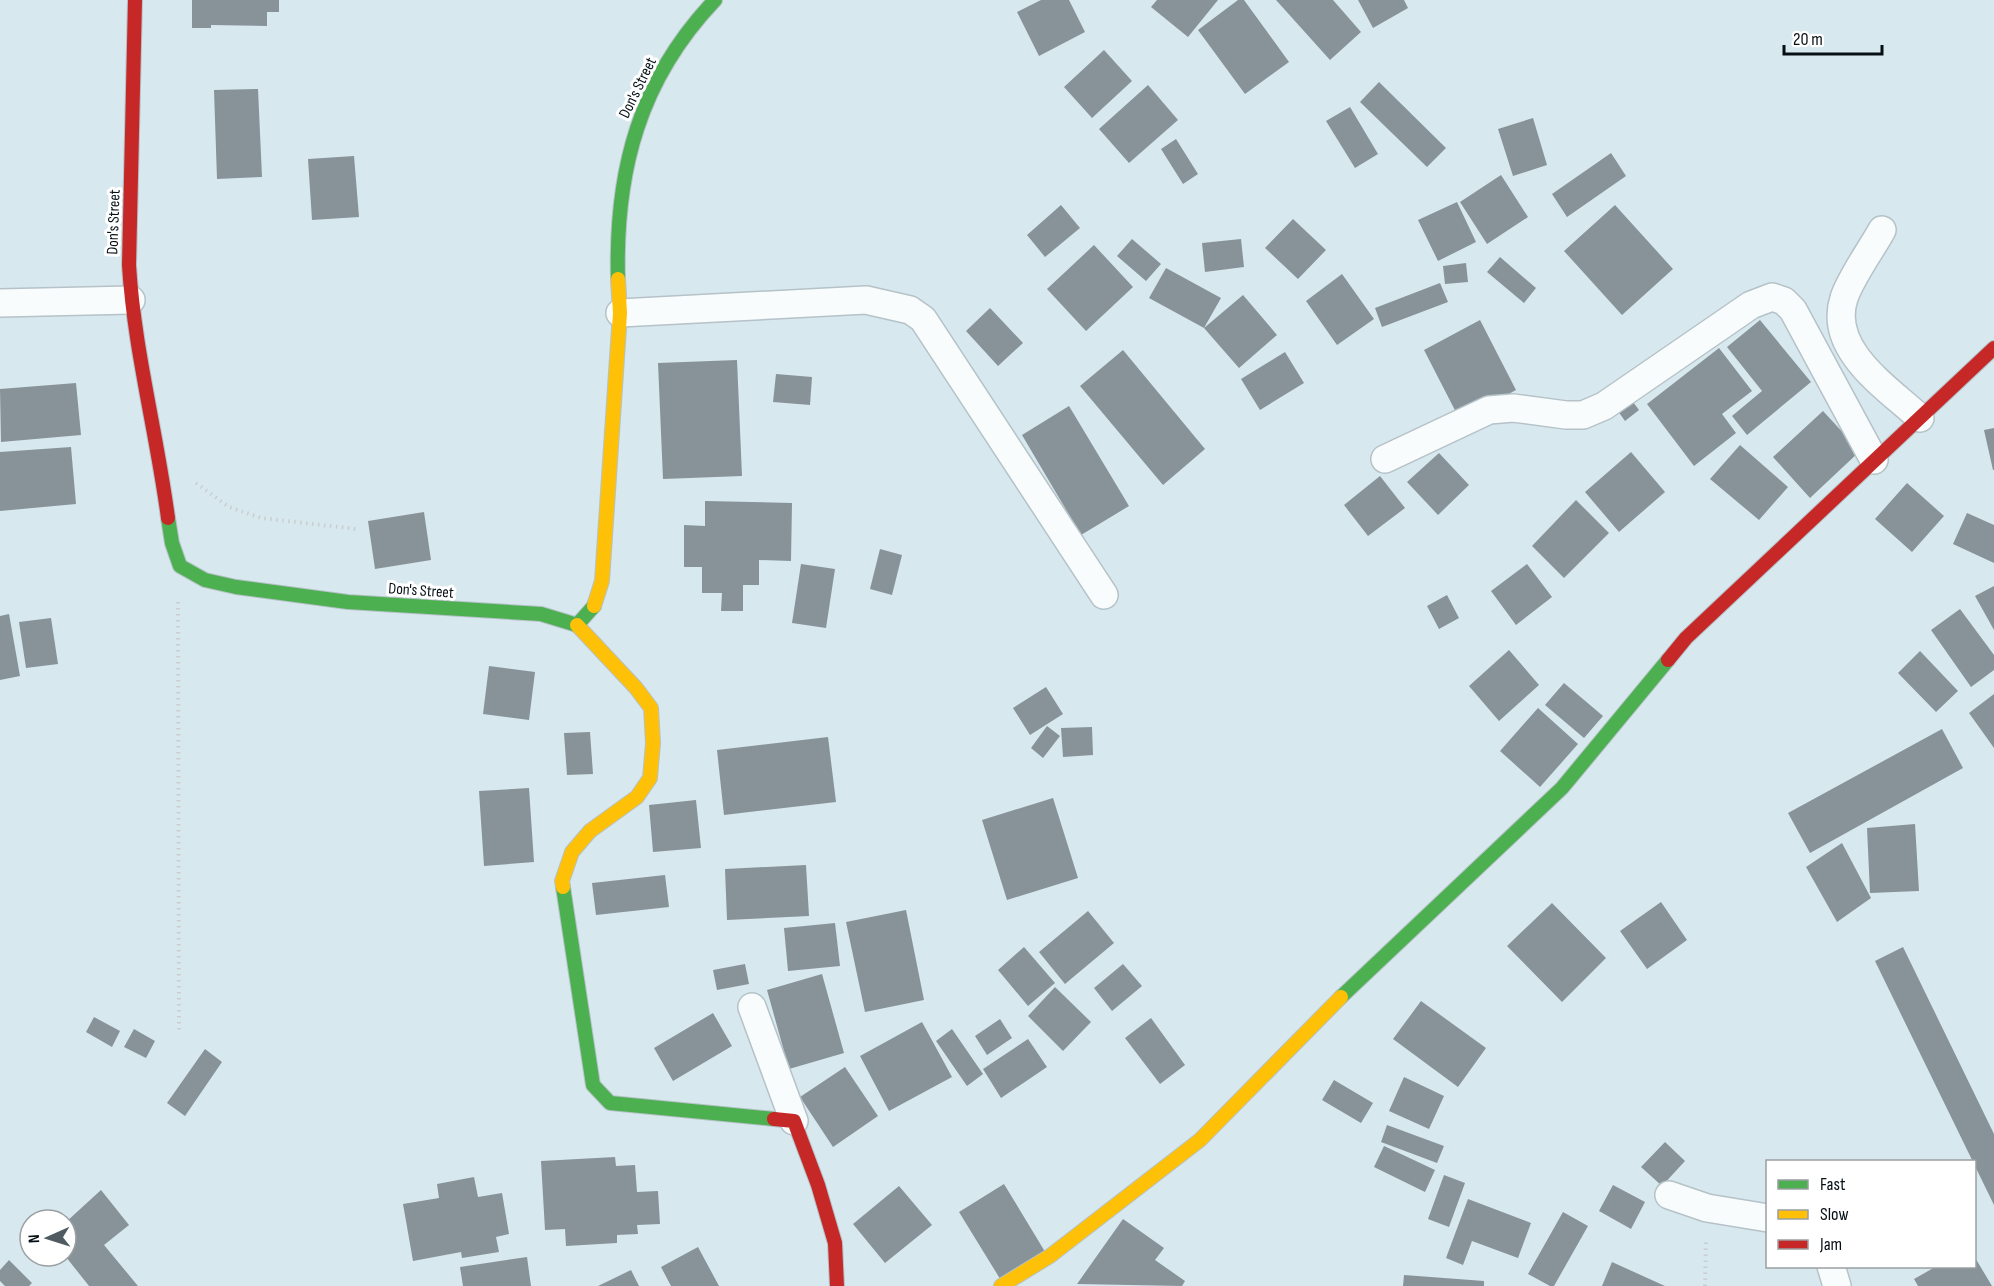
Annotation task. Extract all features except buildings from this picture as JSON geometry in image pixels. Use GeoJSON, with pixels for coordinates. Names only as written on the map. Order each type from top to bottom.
{"type":"FeatureCollection","features":[{"type":"Feature","properties":{"kind":"street","name":"Don's Street"},"geometry":{"type":"LineString","coordinates":[[135,0],[129,265],[131,300],[158,444],[172,543],[180,566],[205,580],[236,587],[348,602],[541,614],[577,625],[594,606],[602,581],[620,313],[618,280],[627,158],[641,112],[662,74],[685,35],[715,0]]}},
{"type":"Feature","properties":{"kind":"street"},"geometry":{"type":"LineString","coordinates":[[1882,230],[1844,298],[1843,332],[1856,359],[1920,418]]}},
{"type":"Feature","properties":{"kind":"street"},"geometry":{"type":"LineString","coordinates":[[1385,459],[1489,410],[1514,408],[1566,416],[1583,415],[1604,406],[1751,305],[1772,297],[1784,301],[1793,310],[1874,460]]}},
{"type":"Feature","properties":{"kind":"street"},"geometry":{"type":"LineString","coordinates":[[0,303],[131,300]]}},
{"type":"Feature","properties":{"kind":"street"},"geometry":{"type":"LineString","coordinates":[[620,313],[866,300],[910,310],[923,319],[1104,595]]}},
{"type":"Feature","properties":{"kind":"street"},"geometry":{"type":"LineString","coordinates":[[1001,1286],[1050,1256],[1200,1140],[1358,979],[1562,788],[1686,638],[1994,348]]}},
{"type":"Feature","properties":{"kind":"street"},"geometry":{"type":"LineString","coordinates":[[577,625],[636,688],[651,708],[653,743],[650,778],[637,797],[590,831],[572,852],[562,881],[593,1086],[610,1102],[642,1108],[794,1120]]}},
{"type":"Feature","properties":{"kind":"street"},"geometry":{"type":"LineString","coordinates":[[752,1007],[818,1185],[835,1243],[837,1286]]}},
{"type":"Feature","properties":{"kind":"street"},"geometry":{"type":"LineString","coordinates":[[1669,1195],[1707,1208],[1766,1218]]}},
{"type":"Feature","properties":{"kind":"street"},"geometry":{"type":"LineString","coordinates":[[1832,1268],[1837,1286]]}},
{"type":"Feature","properties":{"kind":"path"},"geometry":{"type":"LineString","coordinates":[[192,480],[229,507],[261,518],[356,529]]}},
{"type":"Feature","properties":{"kind":"path"},"geometry":{"type":"LineString","coordinates":[[178,1032],[176,639],[180,566]]}},
{"type":"Feature","properties":{"kind":"path"},"geometry":{"type":"LineString","coordinates":[[1706,1286],[1707,1208]]}},
{"type":"Feature","properties":{"kind":"traffic: fast"},"geometry":{"type":"LineString","coordinates":[[618,279],[621,201],[627,164],[637,129],[650,95],[667,62],[715,0]]}},
{"type":"Feature","properties":{"kind":"traffic: fast"},"geometry":{"type":"LineString","coordinates":[[168,518],[172,543],[180,566],[205,580],[236,587],[348,602],[541,614],[577,625],[594,606]]}},
{"type":"Feature","properties":{"kind":"traffic: fast"},"geometry":{"type":"LineString","coordinates":[[1341,997],[1562,788],[1668,660]]}},
{"type":"Feature","properties":{"kind":"traffic: fast"},"geometry":{"type":"LineString","coordinates":[[563,887],[593,1085],[610,1103],[774,1119]]}},
{"type":"Feature","properties":{"kind":"traffic: slow"},"geometry":{"type":"LineString","coordinates":[[594,606],[602,581],[620,313],[618,279]]}},
{"type":"Feature","properties":{"kind":"traffic: slow"},"geometry":{"type":"LineString","coordinates":[[563,887],[562,881],[572,852],[590,831],[637,797],[650,778],[653,743],[651,708],[636,688],[577,625]]}},
{"type":"Feature","properties":{"kind":"traffic: slow"},"geometry":{"type":"LineString","coordinates":[[1001,1286],[1050,1256],[1200,1140],[1341,997]]}},
{"type":"Feature","properties":{"kind":"traffic: jam"},"geometry":{"type":"LineString","coordinates":[[135,0],[129,265],[136,328],[168,518]]}},
{"type":"Feature","properties":{"kind":"traffic: jam"},"geometry":{"type":"LineString","coordinates":[[1668,660],[1686,638],[1994,348]]}},
{"type":"Feature","properties":{"kind":"traffic: jam"},"geometry":{"type":"LineString","coordinates":[[774,1119],[794,1121],[818,1185],[835,1243],[837,1286]]}}]}
